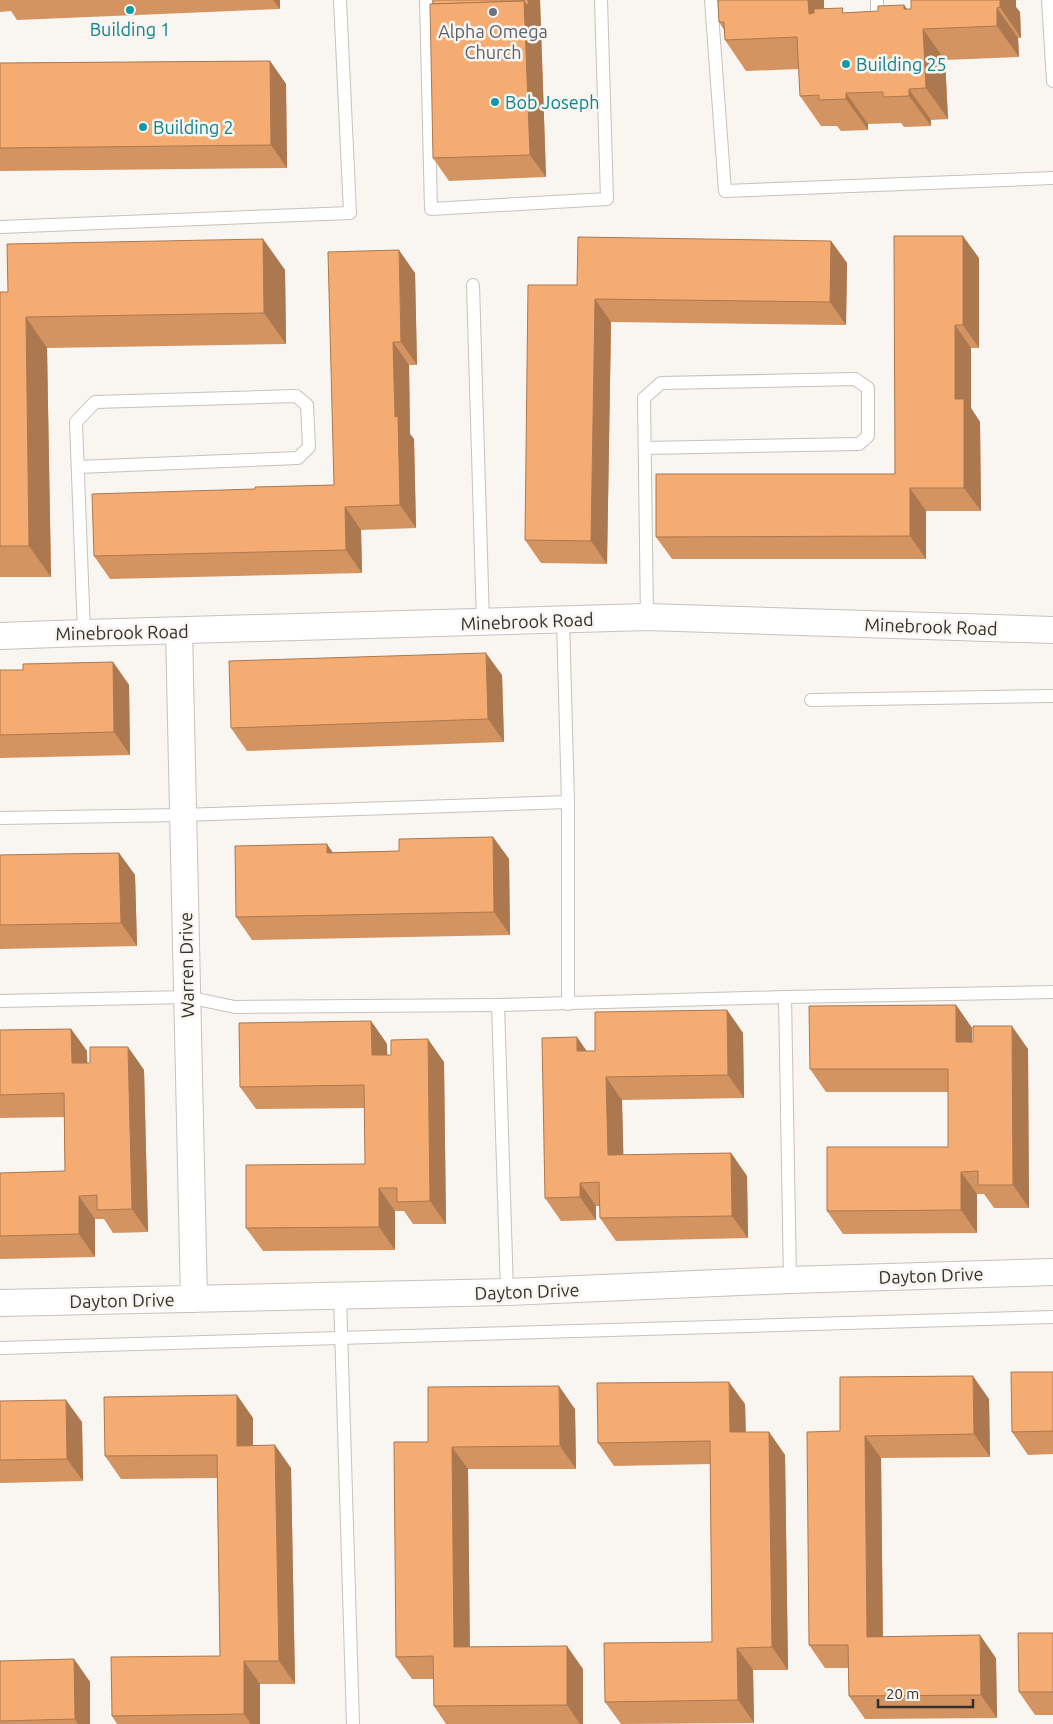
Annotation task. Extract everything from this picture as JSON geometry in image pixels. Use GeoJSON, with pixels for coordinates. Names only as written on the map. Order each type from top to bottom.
{"type":"FeatureCollection","features":[{"type":"Feature","properties":{"kind":"street","name":"Minebrook Road"},"geometry":{"type":"LineString","coordinates":[[0,636],[647,617],[1053,630]]}},
{"type":"Feature","properties":{"kind":"street","name":"Warren Drive"},"geometry":{"type":"LineString","coordinates":[[179,631],[194,1299]]}},
{"type":"Feature","properties":{"kind":"street","name":"Dayton Drive"},"geometry":{"type":"LineString","coordinates":[[0,1303],[507,1292],[790,1280],[1053,1272]]}},
{"type":"Feature","properties":{"kind":"lane"},"geometry":{"type":"LineString","coordinates":[[0,227],[350,213],[340,0]]}},
{"type":"Feature","properties":{"kind":"lane"},"geometry":{"type":"LineString","coordinates":[[426,0],[431,208],[608,198],[601,0]]}},
{"type":"Feature","properties":{"kind":"lane"},"geometry":{"type":"LineString","coordinates":[[710,0],[725,191],[1053,178]]}},
{"type":"Feature","properties":{"kind":"lane"},"geometry":{"type":"LineString","coordinates":[[877,0],[877,14]]}},
{"type":"Feature","properties":{"kind":"lane"},"geometry":{"type":"LineString","coordinates":[[1048,0],[1053,81]]}},
{"type":"Feature","properties":{"kind":"lane"},"geometry":{"type":"LineString","coordinates":[[473,285],[482,622]]}},
{"type":"Feature","properties":{"kind":"lane"},"geometry":{"type":"LineString","coordinates":[[645,448],[859,444],[868,436],[868,388],[855,379],[661,383],[644,398],[647,617]]}},
{"type":"Feature","properties":{"kind":"lane"},"geometry":{"type":"LineString","coordinates":[[78,467],[298,458],[309,447],[307,405],[296,396],[95,402],[76,422],[84,633]]}},
{"type":"Feature","properties":{"kind":"lane"},"geometry":{"type":"LineString","coordinates":[[563,620],[568,802],[568,1004]]}},
{"type":"Feature","properties":{"kind":"lane"},"geometry":{"type":"LineString","coordinates":[[811,700],[1053,696]]}},
{"type":"Feature","properties":{"kind":"lane"},"geometry":{"type":"LineString","coordinates":[[0,818],[182,815],[568,802]]}},
{"type":"Feature","properties":{"kind":"lane"},"geometry":{"type":"LineString","coordinates":[[0,1001],[187,997],[234,1007],[498,1005],[1053,992]]}},
{"type":"Feature","properties":{"kind":"lane"},"geometry":{"type":"LineString","coordinates":[[785,997],[790,1280]]}},
{"type":"Feature","properties":{"kind":"lane"},"geometry":{"type":"LineString","coordinates":[[498,1005],[507,1292]]}},
{"type":"Feature","properties":{"kind":"lane"},"geometry":{"type":"LineString","coordinates":[[340,1296],[353,1724]]}},
{"type":"Feature","properties":{"kind":"lane"},"geometry":{"type":"LineString","coordinates":[[0,1348],[1053,1317]]}},
{"type":"Feature","properties":{"kind":"building"},"geometry":{"type":"Polygon","coordinates":[[[433,0],[528,0],[528,6],[524,1],[433,4],[433,0]]]}},
{"type":"Feature","properties":{"kind":"building"},"geometry":{"type":"Polygon","coordinates":[[[718,0],[808,0],[809,14],[814,13],[814,9],[843,8],[842,13],[878,11],[878,6],[904,5],[904,9],[911,9],[911,0],[1000,0],[1000,7],[997,8],[997,26],[923,29],[926,88],[909,89],[909,96],[883,97],[883,92],[846,93],[846,99],[819,100],[819,95],[800,96],[797,37],[725,40],[724,22],[719,22],[718,0]]]}},
{"type":"Feature","properties":{"kind":"building","name":"Bob Joseph"},"geometry":{"type":"Polygon","coordinates":[[[524,1],[530,155],[433,158],[430,4],[524,1]]]}},
{"type":"Feature","properties":{"kind":"building","name":"Building 2"},"geometry":{"type":"Polygon","coordinates":[[[270,61],[271,145],[0,148],[0,63],[270,61]]]}},
{"type":"Feature","properties":{"kind":"building"},"geometry":{"type":"Polygon","coordinates":[[[894,236],[963,236],[963,325],[955,325],[955,399],[964,399],[964,488],[910,488],[910,536],[656,537],[656,474],[895,474],[894,236]]]}},
{"type":"Feature","properties":{"kind":"building"},"geometry":{"type":"Polygon","coordinates":[[[578,237],[831,241],[830,302],[595,299],[591,541],[525,540],[528,285],[577,285],[578,237]]]}},
{"type":"Feature","properties":{"kind":"building"},"geometry":{"type":"Polygon","coordinates":[[[263,239],[264,313],[26,317],[29,546],[0,546],[0,292],[8,292],[7,244],[263,239]]]}},
{"type":"Feature","properties":{"kind":"building"},"geometry":{"type":"Polygon","coordinates":[[[399,250],[401,342],[393,342],[395,417],[398,416],[400,505],[345,507],[346,550],[94,556],[92,494],[334,485],[328,252],[399,250]]]}},
{"type":"Feature","properties":{"kind":"building"},"geometry":{"type":"Polygon","coordinates":[[[486,653],[488,719],[231,728],[229,661],[486,653]]]}},
{"type":"Feature","properties":{"kind":"building"},"geometry":{"type":"Polygon","coordinates":[[[113,662],[114,732],[0,735],[0,670],[23,670],[23,664],[113,662]]]}},
{"type":"Feature","properties":{"kind":"building"},"geometry":{"type":"Polygon","coordinates":[[[493,837],[494,912],[236,917],[235,846],[327,844],[327,853],[399,851],[399,839],[493,837]]]}},
{"type":"Feature","properties":{"kind":"building"},"geometry":{"type":"Polygon","coordinates":[[[119,853],[121,923],[0,925],[0,855],[119,853]]]}},
{"type":"Feature","properties":{"kind":"building"},"geometry":{"type":"Polygon","coordinates":[[[956,1005],[956,1042],[973,1042],[973,1026],[1012,1026],[1013,1185],[978,1185],[978,1171],[961,1172],[961,1210],[827,1211],[827,1147],[948,1147],[948,1069],[810,1069],[809,1006],[956,1005]]]}},
{"type":"Feature","properties":{"kind":"building"},"geometry":{"type":"Polygon","coordinates":[[[727,1010],[728,1075],[606,1077],[608,1155],[731,1153],[732,1216],[600,1218],[599,1182],[580,1183],[580,1197],[545,1198],[542,1038],[577,1037],[577,1051],[595,1051],[595,1012],[727,1010]]]}},
{"type":"Feature","properties":{"kind":"building"},"geometry":{"type":"Polygon","coordinates":[[[371,1021],[372,1055],[391,1055],[391,1040],[428,1039],[430,1201],[397,1202],[397,1188],[379,1188],[379,1227],[246,1228],[246,1165],[365,1164],[364,1085],[240,1087],[239,1023],[371,1021]]]}},
{"type":"Feature","properties":{"kind":"building"},"geometry":{"type":"Polygon","coordinates":[[[71,1029],[72,1063],[90,1063],[90,1047],[128,1047],[132,1209],[97,1210],[97,1195],[79,1196],[79,1234],[0,1236],[0,1173],[65,1171],[64,1093],[0,1095],[0,1030],[71,1029]]]}},
{"type":"Feature","properties":{"kind":"building"},"geometry":{"type":"Polygon","coordinates":[[[1011,1372],[1053,1372],[1053,1431],[1012,1432],[1011,1372]]]}},
{"type":"Feature","properties":{"kind":"building"},"geometry":{"type":"Polygon","coordinates":[[[973,1376],[974,1434],[865,1436],[867,1637],[980,1635],[981,1695],[849,1696],[848,1645],[809,1645],[807,1432],[840,1431],[840,1377],[973,1376]]]}},
{"type":"Feature","properties":{"kind":"building"},"geometry":{"type":"Polygon","coordinates":[[[729,1382],[730,1432],[769,1432],[772,1647],[737,1648],[738,1700],[605,1702],[604,1643],[712,1642],[710,1441],[598,1443],[597,1383],[729,1382]]]}},
{"type":"Feature","properties":{"kind":"building"},"geometry":{"type":"Polygon","coordinates":[[[559,1386],[560,1446],[452,1447],[454,1647],[567,1646],[567,1705],[434,1706],[433,1656],[396,1657],[394,1442],[428,1442],[428,1387],[559,1386]]]}},
{"type":"Feature","properties":{"kind":"building"},"geometry":{"type":"Polygon","coordinates":[[[237,1395],[237,1446],[275,1445],[279,1661],[244,1661],[244,1714],[112,1716],[111,1657],[220,1656],[217,1455],[105,1456],[104,1397],[237,1395]]]}},
{"type":"Feature","properties":{"kind":"building"},"geometry":{"type":"Polygon","coordinates":[[[66,1400],[67,1459],[0,1460],[0,1401],[66,1400]]]}},
{"type":"Feature","properties":{"kind":"building"},"geometry":{"type":"Polygon","coordinates":[[[1018,1633],[1053,1633],[1053,1692],[1019,1692],[1018,1633]]]}},
{"type":"Feature","properties":{"kind":"building"},"geometry":{"type":"Polygon","coordinates":[[[74,1659],[75,1719],[0,1721],[0,1661],[74,1659]]]}},
{"type":"Feature","properties":{"kind":"place","name":"Building 1"},"geometry":{"type":"Point","coordinates":[130,10]}},
{"type":"Feature","properties":{"kind":"place","name":"Alpha Omega Church"},"geometry":{"type":"Point","coordinates":[493,12]}},
{"type":"Feature","properties":{"kind":"place","name":"Building 25"},"geometry":{"type":"Point","coordinates":[846,64]}},
{"type":"Feature","properties":{"kind":"place","name":"Bob Joseph"},"geometry":{"type":"Point","coordinates":[495,102]}},
{"type":"Feature","properties":{"kind":"place","name":"Building 2"},"geometry":{"type":"Point","coordinates":[143,127]}}]}
